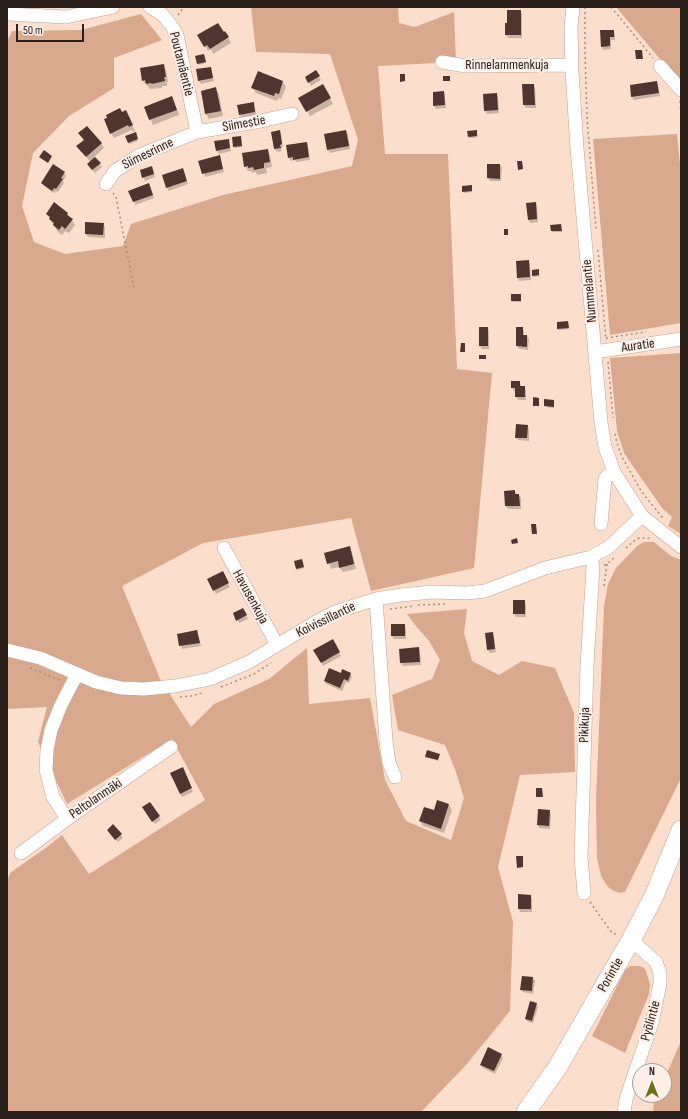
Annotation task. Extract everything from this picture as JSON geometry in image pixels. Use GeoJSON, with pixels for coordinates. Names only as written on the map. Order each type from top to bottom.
{"type":"FeatureCollection","features":[{"type":"Feature","properties":{"kind":"highway","name":"Porintie"},"geometry":{"type":"LineString","coordinates":[[526,1112],[558,1068],[631,940],[654,896],[681,830]]}},
{"type":"Feature","properties":{"kind":"street"},"geometry":{"type":"LineString","coordinates":[[7,14],[66,17],[113,7]]}},
{"type":"Feature","properties":{"kind":"street","name":"Poutamäentie"},"geometry":{"type":"LineString","coordinates":[[150,7],[163,15],[177,35],[197,132]]}},
{"type":"Feature","properties":{"kind":"street","name":"Nummelantie"},"geometry":{"type":"LineString","coordinates":[[573,7],[572,65],[577,148],[603,347],[601,422],[605,447],[614,472],[642,516],[681,547]]}},
{"type":"Feature","properties":{"kind":"street","name":"Rinnelammenkuja"},"geometry":{"type":"LineString","coordinates":[[442,62],[466,66],[572,65]]}},
{"type":"Feature","properties":{"kind":"street"},"geometry":{"type":"LineString","coordinates":[[660,66],[681,90]]}},
{"type":"Feature","properties":{"kind":"street","name":"Siimestie"},"geometry":{"type":"LineString","coordinates":[[197,132],[261,122],[292,114]]}},
{"type":"Feature","properties":{"kind":"street","name":"Siimesrinne"},"geometry":{"type":"LineString","coordinates":[[106,184],[115,171],[140,155],[197,132]]}},
{"type":"Feature","properties":{"kind":"street","name":"Auratie"},"geometry":{"type":"LineString","coordinates":[[603,347],[681,339]]}},
{"type":"Feature","properties":{"kind":"street"},"geometry":{"type":"LineString","coordinates":[[601,524],[605,479],[608,475],[614,472]]}},
{"type":"Feature","properties":{"kind":"street","name":"Koivissillantie"},"geometry":{"type":"LineString","coordinates":[[7,650],[40,658],[96,682],[121,688],[144,689],[175,686],[210,679],[249,662],[334,613],[376,599],[401,594],[432,592],[467,593],[485,591],[545,568],[591,557],[609,546],[642,516]]}},
{"type":"Feature","properties":{"kind":"street","name":"Havusenkuja"},"geometry":{"type":"LineString","coordinates":[[224,548],[277,645]]}},
{"type":"Feature","properties":{"kind":"street","name":"Pikikuja"},"geometry":{"type":"LineString","coordinates":[[584,893],[581,857],[587,666],[594,567],[591,557]]}},
{"type":"Feature","properties":{"kind":"street"},"geometry":{"type":"LineString","coordinates":[[376,599],[386,741],[389,762],[395,776]]}},
{"type":"Feature","properties":{"kind":"street"},"geometry":{"type":"LineString","coordinates":[[67,819],[53,797],[46,770],[47,750],[50,730],[77,674]]}},
{"type":"Feature","properties":{"kind":"street","name":"Peltolanmäki"},"geometry":{"type":"LineString","coordinates":[[21,853],[67,819],[172,747]]}},
{"type":"Feature","properties":{"kind":"street","name":"Pyölintie"},"geometry":{"type":"LineString","coordinates":[[624,1112],[626,1098],[652,1023],[660,983],[660,973],[656,962],[631,940]]}},
{"type":"Feature","properties":{"kind":"path"},"geometry":{"type":"LineString","coordinates":[[175,18],[184,7]]}},
{"type":"Feature","properties":{"kind":"path"},"geometry":{"type":"LineString","coordinates":[[585,7],[587,117],[596,229]]}},
{"type":"Feature","properties":{"kind":"path"},"geometry":{"type":"LineString","coordinates":[[611,7],[660,66]]}},
{"type":"Feature","properties":{"kind":"path"},"geometry":{"type":"LineString","coordinates":[[106,184],[116,197],[134,288]]}},
{"type":"Feature","properties":{"kind":"path"},"geometry":{"type":"LineString","coordinates":[[597,244],[603,347],[613,425]]}},
{"type":"Feature","properties":{"kind":"path"},"geometry":{"type":"LineString","coordinates":[[603,347],[650,332]]}},
{"type":"Feature","properties":{"kind":"path"},"geometry":{"type":"LineString","coordinates":[[614,431],[622,457],[637,484],[648,500],[666,521],[654,537],[639,538],[623,550]]}},
{"type":"Feature","properties":{"kind":"path"},"geometry":{"type":"LineString","coordinates":[[607,564],[618,555]]}},
{"type":"Feature","properties":{"kind":"path"},"geometry":{"type":"LineString","coordinates":[[584,893],[612,933],[631,940]]}},
{"type":"Feature","properties":{"kind":"shaded area"},"geometry":{"type":"Polygon","coordinates":[[[251,7],[398,7],[399,23],[415,27],[454,12],[456,62],[378,66],[385,154],[448,154],[457,369],[492,373],[474,568],[371,591],[351,518],[203,543],[122,586],[160,679],[191,727],[214,704],[269,679],[307,648],[309,704],[370,698],[385,780],[406,821],[451,840],[464,798],[456,772],[445,745],[398,730],[392,695],[432,679],[440,660],[429,641],[407,614],[467,609],[464,633],[472,661],[499,675],[522,661],[555,668],[574,713],[575,772],[520,775],[498,867],[513,922],[510,1011],[466,1065],[421,1112],[7,1112],[7,882],[10,873],[62,835],[89,874],[205,800],[172,739],[67,804],[38,742],[47,707],[7,709],[7,42],[12,31],[81,30],[141,14],[162,40],[114,58],[114,88],[69,116],[33,153],[22,206],[34,242],[65,254],[123,246],[131,224],[223,195],[352,166],[358,140],[330,54],[256,52],[251,7]]]}},
{"type":"Feature","properties":{"kind":"shaded area"},"geometry":{"type":"Polygon","coordinates":[[[616,7],[681,7],[681,84],[616,7]]]}},
{"type":"Feature","properties":{"kind":"shaded area"},"geometry":{"type":"Polygon","coordinates":[[[677,134],[681,174],[681,323],[610,335],[593,139],[677,134]]]}},
{"type":"Feature","properties":{"kind":"shaded area"},"geometry":{"type":"Polygon","coordinates":[[[681,353],[681,534],[668,526],[672,517],[662,508],[624,453],[617,431],[610,358],[681,353]]]}},
{"type":"Feature","properties":{"kind":"shaded area"},"geometry":{"type":"Polygon","coordinates":[[[644,542],[654,542],[671,556],[681,560],[681,778],[625,892],[620,893],[608,887],[601,876],[597,858],[596,800],[604,606],[608,584],[616,568],[637,546],[644,542]]]}},
{"type":"Feature","properties":{"kind":"shaded area"},"geometry":{"type":"Polygon","coordinates":[[[630,966],[643,967],[646,971],[650,985],[649,994],[625,1053],[592,1036],[625,970],[630,966]]]}},
{"type":"Feature","properties":{"kind":"shaded area"},"geometry":{"type":"Polygon","coordinates":[[[681,1041],[681,1112],[653,1112],[654,1103],[672,1103],[671,1063],[681,1041]]]}},
{"type":"Feature","properties":{"kind":"building"},"geometry":{"type":"Polygon","coordinates":[[[507,10],[521,10],[521,35],[505,35],[507,10]]]}},
{"type":"Feature","properties":{"kind":"building"},"geometry":{"type":"Polygon","coordinates":[[[218,23],[229,37],[210,49],[207,45],[204,47],[197,35],[218,23]]]}},
{"type":"Feature","properties":{"kind":"building"},"geometry":{"type":"Polygon","coordinates":[[[600,30],[614,30],[614,37],[610,37],[610,46],[601,47],[600,30]]]}},
{"type":"Feature","properties":{"kind":"building"},"geometry":{"type":"Polygon","coordinates":[[[635,50],[642,50],[643,59],[636,59],[635,50]]]}},
{"type":"Feature","properties":{"kind":"building"},"geometry":{"type":"Polygon","coordinates":[[[204,54],[206,62],[197,64],[195,56],[204,54]]]}},
{"type":"Feature","properties":{"kind":"building"},"geometry":{"type":"Polygon","coordinates":[[[164,64],[166,77],[164,77],[165,81],[146,84],[145,80],[142,81],[140,68],[164,64]]]}},
{"type":"Feature","properties":{"kind":"building"},"geometry":{"type":"Polygon","coordinates":[[[211,67],[213,78],[198,81],[196,69],[211,67]]]}},
{"type":"Feature","properties":{"kind":"building"},"geometry":{"type":"Polygon","coordinates":[[[316,70],[320,76],[308,83],[305,77],[316,70]]]}},
{"type":"Feature","properties":{"kind":"building"},"geometry":{"type":"Polygon","coordinates":[[[258,71],[283,81],[279,94],[275,93],[274,96],[251,88],[258,71]]]}},
{"type":"Feature","properties":{"kind":"building"},"geometry":{"type":"Polygon","coordinates":[[[400,74],[405,74],[405,81],[400,82],[400,74]]]}},
{"type":"Feature","properties":{"kind":"building"},"geometry":{"type":"Polygon","coordinates":[[[443,76],[450,76],[450,81],[443,81],[443,76]]]}},
{"type":"Feature","properties":{"kind":"building"},"geometry":{"type":"Polygon","coordinates":[[[657,81],[659,93],[631,97],[630,85],[657,81]]]}},
{"type":"Feature","properties":{"kind":"building"},"geometry":{"type":"Polygon","coordinates":[[[323,84],[331,98],[306,112],[298,98],[323,84]]]}},
{"type":"Feature","properties":{"kind":"building"},"geometry":{"type":"Polygon","coordinates":[[[522,84],[534,84],[535,105],[523,105],[522,84]]]}},
{"type":"Feature","properties":{"kind":"building"},"geometry":{"type":"Polygon","coordinates":[[[216,87],[221,111],[205,114],[201,91],[216,87]]]}},
{"type":"Feature","properties":{"kind":"building"},"geometry":{"type":"Polygon","coordinates":[[[444,91],[445,105],[433,106],[433,92],[444,91]]]}},
{"type":"Feature","properties":{"kind":"building"},"geometry":{"type":"Polygon","coordinates":[[[497,93],[498,110],[484,111],[483,94],[497,93]]]}},
{"type":"Feature","properties":{"kind":"building"},"geometry":{"type":"Polygon","coordinates":[[[172,96],[177,110],[149,120],[144,107],[172,96]]]}},
{"type":"Feature","properties":{"kind":"building"},"geometry":{"type":"Polygon","coordinates":[[[254,102],[255,112],[239,115],[237,105],[254,102]]]}},
{"type":"Feature","properties":{"kind":"building"},"geometry":{"type":"Polygon","coordinates":[[[120,108],[122,112],[126,110],[133,125],[129,127],[128,125],[110,134],[104,119],[107,118],[106,115],[120,108]]]}},
{"type":"Feature","properties":{"kind":"building"},"geometry":{"type":"Polygon","coordinates":[[[87,126],[102,143],[86,157],[76,146],[84,140],[78,133],[87,126]]]}},
{"type":"Feature","properties":{"kind":"building"},"geometry":{"type":"Polygon","coordinates":[[[280,130],[282,144],[280,145],[281,148],[274,149],[271,132],[280,130]]]}},
{"type":"Feature","properties":{"kind":"building"},"geometry":{"type":"Polygon","coordinates":[[[346,130],[349,146],[327,150],[324,134],[346,130]]]}},
{"type":"Feature","properties":{"kind":"building"},"geometry":{"type":"Polygon","coordinates":[[[477,130],[477,136],[468,137],[467,131],[477,130]]]}},
{"type":"Feature","properties":{"kind":"building"},"geometry":{"type":"Polygon","coordinates":[[[136,132],[138,139],[128,143],[125,136],[136,132]]]}},
{"type":"Feature","properties":{"kind":"building"},"geometry":{"type":"Polygon","coordinates":[[[241,136],[242,146],[233,147],[232,137],[241,136]]]}},
{"type":"Feature","properties":{"kind":"building"},"geometry":{"type":"Polygon","coordinates":[[[229,139],[230,148],[216,151],[214,141],[229,139]]]}},
{"type":"Feature","properties":{"kind":"building"},"geometry":{"type":"Polygon","coordinates":[[[307,142],[309,157],[293,160],[293,157],[288,158],[286,145],[307,142]]]}},
{"type":"Feature","properties":{"kind":"building"},"geometry":{"type":"Polygon","coordinates":[[[268,149],[270,162],[264,163],[264,168],[254,170],[253,167],[244,167],[242,153],[268,149]]]}},
{"type":"Feature","properties":{"kind":"building"},"geometry":{"type":"Polygon","coordinates":[[[44,150],[52,156],[48,163],[39,157],[44,150]]]}},
{"type":"Feature","properties":{"kind":"building"},"geometry":{"type":"Polygon","coordinates":[[[220,155],[223,169],[202,174],[198,161],[220,155]]]}},
{"type":"Feature","properties":{"kind":"building"},"geometry":{"type":"Polygon","coordinates":[[[95,157],[101,163],[92,170],[87,164],[95,157]]]}},
{"type":"Feature","properties":{"kind":"building"},"geometry":{"type":"Polygon","coordinates":[[[517,161],[522,161],[523,169],[518,170],[517,161]]]}},
{"type":"Feature","properties":{"kind":"building"},"geometry":{"type":"Polygon","coordinates":[[[53,164],[65,172],[61,178],[63,179],[56,189],[54,188],[52,191],[41,183],[53,164]]]}},
{"type":"Feature","properties":{"kind":"building"},"geometry":{"type":"Polygon","coordinates":[[[487,164],[500,164],[500,179],[487,178],[487,164]]]}},
{"type":"Feature","properties":{"kind":"building"},"geometry":{"type":"Polygon","coordinates":[[[152,166],[154,174],[142,178],[140,170],[152,166]]]}},
{"type":"Feature","properties":{"kind":"building"},"geometry":{"type":"Polygon","coordinates":[[[183,168],[187,181],[166,188],[162,175],[183,168]]]}},
{"type":"Feature","properties":{"kind":"building"},"geometry":{"type":"Polygon","coordinates":[[[149,183],[153,195],[133,202],[128,191],[149,183]]]}},
{"type":"Feature","properties":{"kind":"building"},"geometry":{"type":"Polygon","coordinates":[[[472,185],[472,191],[462,192],[462,186],[472,185]]]}},
{"type":"Feature","properties":{"kind":"building"},"geometry":{"type":"Polygon","coordinates":[[[54,202],[73,219],[65,229],[62,226],[59,230],[53,225],[54,223],[46,214],[54,202]]]}},
{"type":"Feature","properties":{"kind":"building"},"geometry":{"type":"Polygon","coordinates":[[[536,202],[537,219],[528,220],[526,203],[536,202]]]}},
{"type":"Feature","properties":{"kind":"building"},"geometry":{"type":"Polygon","coordinates":[[[85,222],[104,223],[103,235],[85,234],[85,222]]]}},
{"type":"Feature","properties":{"kind":"building"},"geometry":{"type":"Polygon","coordinates":[[[561,224],[562,231],[551,231],[550,225],[561,224]]]}},
{"type":"Feature","properties":{"kind":"building"},"geometry":{"type":"Polygon","coordinates":[[[504,229],[508,229],[508,235],[504,235],[504,229]]]}},
{"type":"Feature","properties":{"kind":"building"},"geometry":{"type":"Polygon","coordinates":[[[529,260],[530,277],[517,278],[516,261],[529,260]]]}},
{"type":"Feature","properties":{"kind":"building"},"geometry":{"type":"Polygon","coordinates":[[[539,269],[539,275],[532,276],[532,270],[539,269]]]}},
{"type":"Feature","properties":{"kind":"building"},"geometry":{"type":"Polygon","coordinates":[[[511,294],[521,294],[521,301],[511,301],[511,294]]]}},
{"type":"Feature","properties":{"kind":"building"},"geometry":{"type":"Polygon","coordinates":[[[568,321],[569,328],[557,329],[557,322],[568,321]]]}},
{"type":"Feature","properties":{"kind":"building"},"geometry":{"type":"Polygon","coordinates":[[[479,327],[488,327],[488,346],[479,346],[479,327]]]}},
{"type":"Feature","properties":{"kind":"building"},"geometry":{"type":"Polygon","coordinates":[[[516,327],[523,327],[523,335],[527,335],[527,347],[516,346],[516,327]]]}},
{"type":"Feature","properties":{"kind":"building"},"geometry":{"type":"Polygon","coordinates":[[[461,343],[465,343],[465,352],[460,352],[461,343]]]}},
{"type":"Feature","properties":{"kind":"building"},"geometry":{"type":"Polygon","coordinates":[[[479,355],[486,355],[486,359],[479,359],[479,355]]]}},
{"type":"Feature","properties":{"kind":"building"},"geometry":{"type":"Polygon","coordinates":[[[511,381],[520,381],[520,386],[525,386],[525,397],[515,397],[515,388],[511,388],[511,381]]]}},
{"type":"Feature","properties":{"kind":"building"},"geometry":{"type":"Polygon","coordinates":[[[533,397],[539,398],[539,406],[533,406],[533,397]]]}},
{"type":"Feature","properties":{"kind":"building"},"geometry":{"type":"Polygon","coordinates":[[[544,399],[554,400],[554,407],[544,406],[544,399]]]}},
{"type":"Feature","properties":{"kind":"building"},"geometry":{"type":"Polygon","coordinates":[[[516,424],[528,425],[527,438],[515,438],[516,424]]]}},
{"type":"Feature","properties":{"kind":"building"},"geometry":{"type":"Polygon","coordinates":[[[515,490],[515,494],[519,494],[520,506],[505,506],[504,491],[515,490]]]}},
{"type":"Feature","properties":{"kind":"building"},"geometry":{"type":"Polygon","coordinates":[[[531,524],[536,524],[537,534],[532,534],[531,524]]]}},
{"type":"Feature","properties":{"kind":"building"},"geometry":{"type":"Polygon","coordinates":[[[517,538],[518,543],[512,544],[511,540],[517,538]]]}},
{"type":"Feature","properties":{"kind":"building"},"geometry":{"type":"Polygon","coordinates":[[[350,546],[354,564],[339,568],[338,561],[327,564],[324,553],[350,546]]]}},
{"type":"Feature","properties":{"kind":"building"},"geometry":{"type":"Polygon","coordinates":[[[302,559],[304,567],[296,569],[294,561],[302,559]]]}},
{"type":"Feature","properties":{"kind":"building"},"geometry":{"type":"Polygon","coordinates":[[[223,571],[229,583],[213,591],[207,579],[223,571]]]}},
{"type":"Feature","properties":{"kind":"building"},"geometry":{"type":"Polygon","coordinates":[[[513,600],[525,600],[525,614],[513,614],[513,600]]]}},
{"type":"Feature","properties":{"kind":"building"},"geometry":{"type":"Polygon","coordinates":[[[243,608],[247,615],[236,621],[233,613],[243,608]]]}},
{"type":"Feature","properties":{"kind":"building"},"geometry":{"type":"Polygon","coordinates":[[[391,624],[405,624],[405,636],[391,636],[391,624]]]}},
{"type":"Feature","properties":{"kind":"building"},"geometry":{"type":"Polygon","coordinates":[[[197,630],[200,643],[179,646],[177,634],[197,630]]]}},
{"type":"Feature","properties":{"kind":"building"},"geometry":{"type":"Polygon","coordinates":[[[493,632],[495,649],[487,650],[485,633],[493,632]]]}},
{"type":"Feature","properties":{"kind":"building"},"geometry":{"type":"Polygon","coordinates":[[[333,639],[340,652],[321,663],[313,650],[333,639]]]}},
{"type":"Feature","properties":{"kind":"building"},"geometry":{"type":"Polygon","coordinates":[[[419,647],[420,662],[400,663],[399,649],[419,647]]]}},
{"type":"Feature","properties":{"kind":"building"},"geometry":{"type":"Polygon","coordinates":[[[329,668],[341,673],[342,669],[351,673],[348,681],[344,679],[340,688],[324,681],[329,668]]]}},
{"type":"Feature","properties":{"kind":"building"},"geometry":{"type":"Polygon","coordinates":[[[427,750],[440,754],[438,760],[425,757],[427,750]]]}},
{"type":"Feature","properties":{"kind":"building"},"geometry":{"type":"Polygon","coordinates":[[[183,767],[192,788],[180,794],[170,773],[183,767]]]}},
{"type":"Feature","properties":{"kind":"building"},"geometry":{"type":"Polygon","coordinates":[[[536,788],[542,788],[543,797],[536,797],[536,788]]]}},
{"type":"Feature","properties":{"kind":"building"},"geometry":{"type":"Polygon","coordinates":[[[437,800],[449,804],[441,829],[419,821],[424,807],[434,810],[437,800]]]}},
{"type":"Feature","properties":{"kind":"building"},"geometry":{"type":"Polygon","coordinates":[[[150,802],[160,816],[152,822],[142,807],[150,802]]]}},
{"type":"Feature","properties":{"kind":"building"},"geometry":{"type":"Polygon","coordinates":[[[538,809],[550,810],[549,826],[537,825],[538,809]]]}},
{"type":"Feature","properties":{"kind":"building"},"geometry":{"type":"Polygon","coordinates":[[[113,824],[122,834],[115,840],[107,830],[113,824]]]}},
{"type":"Feature","properties":{"kind":"building"},"geometry":{"type":"Polygon","coordinates":[[[516,856],[523,856],[523,867],[517,868],[516,856]]]}},
{"type":"Feature","properties":{"kind":"building"},"geometry":{"type":"Polygon","coordinates":[[[518,894],[531,895],[531,909],[518,909],[518,894]]]}},
{"type":"Feature","properties":{"kind":"building"},"geometry":{"type":"Polygon","coordinates":[[[522,976],[533,977],[532,991],[520,990],[522,976]]]}},
{"type":"Feature","properties":{"kind":"building"},"geometry":{"type":"Polygon","coordinates":[[[530,1001],[537,1003],[532,1021],[525,1019],[530,1001]]]}},
{"type":"Feature","properties":{"kind":"building"},"geometry":{"type":"Polygon","coordinates":[[[488,1047],[502,1054],[494,1071],[480,1065],[488,1047]]]}}]}
